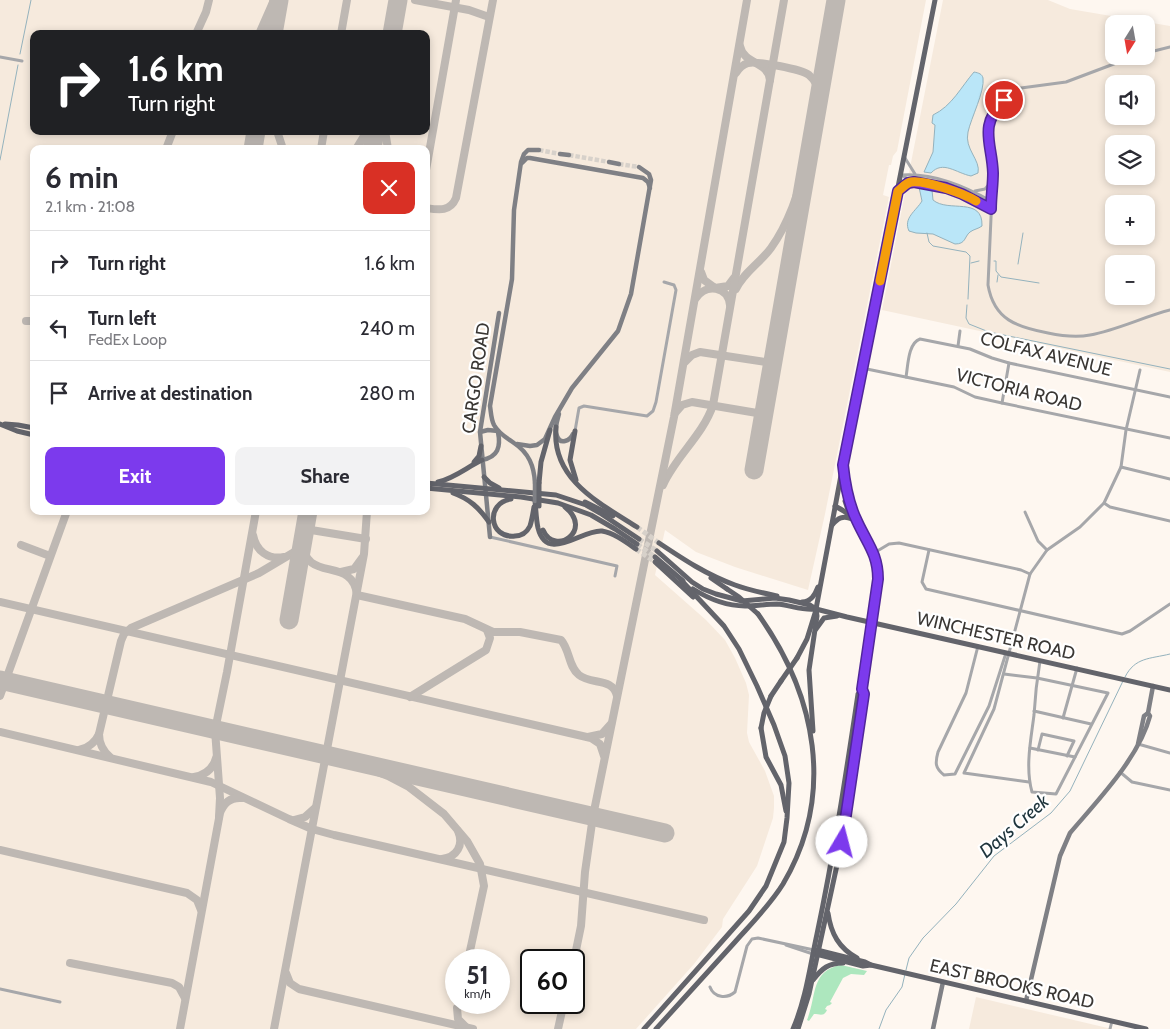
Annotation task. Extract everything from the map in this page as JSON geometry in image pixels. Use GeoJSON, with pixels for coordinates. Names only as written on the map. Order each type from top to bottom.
{"type":"FeatureCollection","features":[{"type":"Feature","properties":{"kind":"main road"},"geometry":{"type":"LineString","coordinates":[[787,818],[781,785],[766,757],[761,728],[764,713],[771,696],[807,639],[816,609],[861,368],[935,0]]}},
{"type":"Feature","properties":{"kind":"main road"},"geometry":{"type":"LineString","coordinates":[[433,483],[455,476],[472,464],[494,456],[498,451],[500,440],[493,422],[490,406],[512,279],[515,203],[525,152],[532,149],[539,150]]}},
{"type":"Feature","properties":{"kind":"main road"},"geometry":{"type":"LineString","coordinates":[[560,154],[569,155]]}},
{"type":"Feature","properties":{"kind":"main road"},"geometry":{"type":"LineString","coordinates":[[521,165],[527,158],[530,158],[644,178],[648,182],[650,189]]}},
{"type":"Feature","properties":{"kind":"main road"},"geometry":{"type":"LineString","coordinates":[[609,162],[619,164]]}},
{"type":"Feature","properties":{"kind":"main road"},"geometry":{"type":"LineString","coordinates":[[514,442],[530,446],[537,445],[545,439],[572,388],[618,330],[631,294],[650,189],[651,180],[649,174],[639,167]]}},
{"type":"Feature","properties":{"kind":"main road","name":"CARGO ROAD"},"geometry":{"type":"LineString","coordinates":[[490,537],[480,432],[499,313]]}},
{"type":"Feature","properties":{"kind":"main road"},"geometry":{"type":"LineString","coordinates":[[430,488],[504,490],[556,495],[590,504],[638,530],[580,487],[566,470],[556,448],[556,427],[561,407]]}},
{"type":"Feature","properties":{"kind":"main road"},"geometry":{"type":"LineString","coordinates":[[1,424],[30,427]]}},
{"type":"Feature","properties":{"kind":"main road"},"geometry":{"type":"LineString","coordinates":[[1,424],[30,434]]}},
{"type":"Feature","properties":{"kind":"main road"},"geometry":{"type":"LineString","coordinates":[[556,427],[557,436],[561,441],[568,441],[575,431]]}},
{"type":"Feature","properties":{"kind":"main road"},"geometry":{"type":"LineString","coordinates":[[480,432],[488,430],[498,431],[514,442],[530,460],[537,483],[542,527],[545,536],[554,541],[563,541],[572,535],[576,520],[572,514],[558,503]]}},
{"type":"Feature","properties":{"kind":"main road"},"geometry":{"type":"LineString","coordinates":[[521,497],[501,502],[494,512],[495,527],[506,536],[520,536],[526,532],[531,523],[541,462],[550,430]]}},
{"type":"Feature","properties":{"kind":"main road"},"geometry":{"type":"LineString","coordinates":[[575,431],[570,460],[574,477],[580,487]]}},
{"type":"Feature","properties":{"kind":"main road"},"geometry":{"type":"LineString","coordinates":[[472,464],[479,456],[481,446]]}},
{"type":"Feature","properties":{"kind":"main road"},"geometry":{"type":"LineString","coordinates":[[793,1029],[812,982],[816,952],[828,910],[842,842],[864,694],[862,689],[878,579],[878,568],[874,553],[857,522],[847,497],[843,465]]}},
{"type":"Feature","properties":{"kind":"main road"},"geometry":{"type":"LineString","coordinates":[[484,477],[492,484],[504,490]]}},
{"type":"Feature","properties":{"kind":"main road"},"geometry":{"type":"LineString","coordinates":[[433,483],[558,503],[591,515],[637,544]]}},
{"type":"Feature","properties":{"kind":"main road"},"geometry":{"type":"LineString","coordinates":[[441,489],[464,496],[490,522]]}},
{"type":"Feature","properties":{"kind":"main road"},"geometry":{"type":"LineString","coordinates":[[556,495],[586,505],[600,513],[637,544]]}},
{"type":"Feature","properties":{"kind":"main road"},"geometry":{"type":"LineString","coordinates":[[847,497],[845,505],[857,522]]}},
{"type":"Feature","properties":{"kind":"main road"},"geometry":{"type":"LineString","coordinates":[[535,501],[538,528],[541,535],[549,543],[560,545],[586,534],[600,531],[637,544]]}},
{"type":"Feature","properties":{"kind":"main road"},"geometry":{"type":"LineString","coordinates":[[835,506],[851,515]]}},
{"type":"Feature","properties":{"kind":"main road"},"geometry":{"type":"LineString","coordinates":[[831,527],[840,517],[849,518],[857,522]]}},
{"type":"Feature","properties":{"kind":"main road"},"geometry":{"type":"LineString","coordinates":[[659,543],[739,597],[758,614],[776,641],[788,664],[806,716],[813,744]]}},
{"type":"Feature","properties":{"kind":"main road"},"geometry":{"type":"LineString","coordinates":[[655,557],[717,617]]}},
{"type":"Feature","properties":{"kind":"main road","name":"WINCHESTER ROAD"},"geometry":{"type":"LineString","coordinates":[[655,557],[681,580],[702,594],[729,604],[746,606],[775,604],[810,610],[816,609]]}},
{"type":"Feature","properties":{"kind":"main road","name":"WINCHESTER ROAD"},"geometry":{"type":"LineString","coordinates":[[655,557],[703,589],[742,601],[763,599],[801,602],[816,609],[841,615],[1170,690]]}},
{"type":"Feature","properties":{"kind":"main road"},"geometry":{"type":"LineString","coordinates":[[690,564],[736,586],[790,600]]}},
{"type":"Feature","properties":{"kind":"main road"},"geometry":{"type":"LineString","coordinates":[[644,1029],[749,911],[766,886],[784,842],[787,818],[789,783],[785,756],[780,741],[739,649],[717,617],[681,580]]}},
{"type":"Feature","properties":{"kind":"main road"},"geometry":{"type":"LineString","coordinates":[[801,602],[811,599],[821,580]]}},
{"type":"Feature","properties":{"kind":"main road"},"geometry":{"type":"LineString","coordinates":[[656,1029],[766,907],[783,884],[799,852],[807,828],[813,798],[813,744],[808,670],[817,616],[816,609]]}},
{"type":"Feature","properties":{"kind":"main road"},"geometry":{"type":"LineString","coordinates":[[811,646],[820,621],[824,618],[841,615]]}},
{"type":"Feature","properties":{"kind":"main road"},"geometry":{"type":"LineString","coordinates":[[1026,1001],[1064,843],[1070,832],[1120,772],[1143,736],[1150,716],[1148,713],[1153,686]]}},
{"type":"Feature","properties":{"kind":"main road"},"geometry":{"type":"LineString","coordinates":[[798,1029],[816,952],[836,841],[858,694],[862,689]]}},
{"type":"Feature","properties":{"kind":"main road"},"geometry":{"type":"LineString","coordinates":[[828,910],[831,928],[838,943],[850,954],[865,962]]}},
{"type":"Feature","properties":{"kind":"main road","name":"EAST BROOKS ROAD"},"geometry":{"type":"LineString","coordinates":[[816,952],[1146,1029]]}},
{"type":"Feature","properties":{"kind":"main road","name":"EAST BROOKS ROAD"},"geometry":{"type":"LineString","coordinates":[[816,952],[863,966],[871,965]]}},
{"type":"Feature","properties":{"kind":"main road"},"geometry":{"type":"LineString","coordinates":[[812,982],[826,966],[847,962]]}},
{"type":"Feature","properties":{"kind":"main road"},"geometry":{"type":"LineString","coordinates":[[933,1029],[943,982]]}},
{"type":"Feature","properties":{"kind":"street"},"geometry":{"type":"LineString","coordinates":[[1155,51],[1170,47]]}},
{"type":"Feature","properties":{"kind":"street"},"geometry":{"type":"LineString","coordinates":[[0,56],[22,61]]}},
{"type":"Feature","properties":{"kind":"street"},"geometry":{"type":"LineString","coordinates":[[1111,65],[1066,82],[1021,88],[1004,100],[994,112],[988,130],[992,181],[988,290],[998,310],[1015,325],[1062,336],[1088,336],[1170,310]]}},
{"type":"Feature","properties":{"kind":"street"},"geometry":{"type":"LineString","coordinates":[[904,158],[911,170],[918,175]]}},
{"type":"Feature","properties":{"kind":"street"},"geometry":{"type":"LineString","coordinates":[[901,175],[918,175],[945,180],[991,201]]}},
{"type":"Feature","properties":{"kind":"street"},"geometry":{"type":"LineString","coordinates":[[901,175],[914,182],[962,194],[991,209]]}},
{"type":"Feature","properties":{"kind":"street"},"geometry":{"type":"LineString","coordinates":[[943,188],[945,180]]}},
{"type":"Feature","properties":{"kind":"street"},"geometry":{"type":"LineString","coordinates":[[974,192],[985,189],[992,181]]}},
{"type":"Feature","properties":{"kind":"street"},"geometry":{"type":"LineString","coordinates":[[898,191],[908,183],[914,182]]}},
{"type":"Feature","properties":{"kind":"street"},"geometry":{"type":"LineString","coordinates":[[575,431],[579,408],[584,406],[647,416],[654,411],[676,290],[674,285],[664,282]]}},
{"type":"Feature","properties":{"kind":"street"},"geometry":{"type":"LineString","coordinates":[[958,346],[960,330]]}},
{"type":"Feature","properties":{"kind":"street","name":"COLFAX AVENUE"},"geometry":{"type":"LineString","coordinates":[[906,377],[912,345],[916,340],[920,339],[958,346],[1009,363],[1170,397]]}},
{"type":"Feature","properties":{"kind":"street"},"geometry":{"type":"LineString","coordinates":[[1002,403],[1009,363]]}},
{"type":"Feature","properties":{"kind":"street","name":"VICTORIA ROAD"},"geometry":{"type":"LineString","coordinates":[[861,368],[954,387],[975,397],[1170,438]]}},
{"type":"Feature","properties":{"kind":"street"},"geometry":{"type":"LineString","coordinates":[[978,646],[966,693],[938,752],[936,768],[944,775],[955,774],[989,706],[1008,652],[1030,574],[1047,550],[1080,527],[1104,503],[1120,467],[1126,430],[1140,370]]}},
{"type":"Feature","properties":{"kind":"street"},"geometry":{"type":"LineString","coordinates":[[1120,467],[1170,479]]}},
{"type":"Feature","properties":{"kind":"street"},"geometry":{"type":"LineString","coordinates":[[1104,503],[1110,507],[1170,521]]}},
{"type":"Feature","properties":{"kind":"street"},"geometry":{"type":"LineString","coordinates":[[1025,512],[1038,541],[1047,550]]}},
{"type":"Feature","properties":{"kind":"street"},"geometry":{"type":"LineString","coordinates":[[490,537],[617,566],[615,576]]}},
{"type":"Feature","properties":{"kind":"street"},"geometry":{"type":"LineString","coordinates":[[874,553],[889,544],[899,543],[1021,570],[1030,574]]}},
{"type":"Feature","properties":{"kind":"street"},"geometry":{"type":"LineString","coordinates":[[929,550],[922,582],[926,589],[1019,611],[1122,634],[1130,631],[1170,604]]}},
{"type":"Feature","properties":{"kind":"street"},"geometry":{"type":"LineString","coordinates":[[1008,652],[994,709],[964,774],[1029,782]]}},
{"type":"Feature","properties":{"kind":"street"},"geometry":{"type":"LineString","coordinates":[[1004,674],[1037,678],[1108,694],[1056,794],[1032,792],[1029,782],[1030,748],[1037,678],[1040,660]]}},
{"type":"Feature","properties":{"kind":"street"},"geometry":{"type":"LineString","coordinates":[[1063,718],[1076,668]]}},
{"type":"Feature","properties":{"kind":"street"},"geometry":{"type":"LineString","coordinates":[[1034,711],[1091,724]]}},
{"type":"Feature","properties":{"kind":"street"},"geometry":{"type":"LineString","coordinates":[[1038,750],[1042,734],[1074,740],[1067,756]]}},
{"type":"Feature","properties":{"kind":"street"},"geometry":{"type":"LineString","coordinates":[[1138,744],[1170,753]]}},
{"type":"Feature","properties":{"kind":"street"},"geometry":{"type":"LineString","coordinates":[[1030,748],[1075,757]]}},
{"type":"Feature","properties":{"kind":"street"},"geometry":{"type":"LineString","coordinates":[[1120,772],[1132,782],[1170,790]]}},
{"type":"Feature","properties":{"kind":"street","name":"EAST BROOKS ROAD"},"geometry":{"type":"LineString","coordinates":[[710,987],[712,992],[723,997],[731,996],[735,992],[738,988],[747,946],[752,939],[758,938],[816,952]]}},
{"type":"Feature","properties":{"kind":"street"},"geometry":{"type":"LineString","coordinates":[[0,989],[60,1002]]}},
{"type":"Feature","properties":{"kind":"street"},"geometry":{"type":"LineString","coordinates":[[1110,1029],[1112,1021]]}},
{"type":"Feature","properties":{"kind":"shaded area"},"geometry":{"type":"Polygon","coordinates":[[[0,0],[926,0],[897,151],[893,156],[891,165],[889,165],[883,195],[889,197],[808,590],[735,567],[696,552],[665,530],[655,575],[706,620],[725,640],[735,658],[749,695],[747,733],[749,742],[765,771],[774,796],[773,818],[757,866],[723,919],[722,927],[694,964],[636,1029],[0,1029],[0,0]]]}},
{"type":"Feature","properties":{"kind":"shaded area"},"geometry":{"type":"Polygon","coordinates":[[[943,0],[1048,0],[1070,9],[1105,15],[1105,65],[1155,65],[1155,23],[1170,26],[1170,372],[882,310],[943,0]]]}},
{"type":"Feature","properties":{"kind":"shaded area"},"geometry":{"type":"Polygon","coordinates":[[[976,997],[1112,1029],[969,1029],[976,997]]]}},
{"type":"Feature","properties":{"kind":"green space"},"geometry":{"type":"Polygon","coordinates":[[[841,965],[867,971],[864,975],[851,974],[843,978],[830,1002],[832,1003],[825,1009],[827,1010],[825,1014],[814,1014],[809,1021],[807,1020],[819,979],[831,968],[841,965]]]}},
{"type":"Feature","properties":{"kind":"water"},"geometry":{"type":"Polygon","coordinates":[[[974,72],[982,76],[983,83],[967,138],[977,164],[978,173],[971,176],[945,167],[936,169],[931,173],[924,172],[933,152],[935,125],[932,123],[933,115],[946,107],[974,72]]]}},
{"type":"Feature","properties":{"kind":"water"},"geometry":{"type":"Polygon","coordinates":[[[919,187],[932,190],[933,200],[939,204],[971,208],[977,211],[981,217],[982,226],[970,232],[961,243],[955,244],[933,234],[909,231],[909,218],[922,201],[919,187]]]}},
{"type":"Feature","properties":{"kind":"waterway"},"geometry":{"type":"LineString","coordinates":[[20,54],[31,0]]}},
{"type":"Feature","properties":{"kind":"waterway"},"geometry":{"type":"LineString","coordinates":[[0,160],[18,65]]}},
{"type":"Feature","properties":{"kind":"waterway"},"geometry":{"type":"LineString","coordinates":[[927,233],[929,242],[933,246],[966,252],[970,256],[968,299]]}},
{"type":"Feature","properties":{"kind":"waterway"},"geometry":{"type":"LineString","coordinates":[[1018,264],[1023,233]]}},
{"type":"Feature","properties":{"kind":"waterway"},"geometry":{"type":"LineString","coordinates":[[971,263],[979,261]]}},
{"type":"Feature","properties":{"kind":"waterway"},"geometry":{"type":"LineString","coordinates":[[994,261],[996,261],[996,271],[1001,277],[1039,283]]}},
{"type":"Feature","properties":{"kind":"waterway"},"geometry":{"type":"LineString","coordinates":[[997,282],[998,275]]}},
{"type":"Feature","properties":{"kind":"waterway"},"geometry":{"type":"LineString","coordinates":[[967,305],[966,318],[969,324],[989,332],[1170,369]]}},
{"type":"Feature","properties":{"kind":"waterway","name":"Days Creek"},"geometry":{"type":"LineString","coordinates":[[1125,677],[1129,670],[1138,662],[1170,654]]}},
{"type":"Feature","properties":{"kind":"waterway","name":"Days Creek"},"geometry":{"type":"LineString","coordinates":[[906,970],[909,958],[923,938],[956,904],[994,856],[1051,813],[1070,791],[1123,681]]}},
{"type":"Feature","properties":{"kind":"waterway","name":"Days Creek"},"geometry":{"type":"LineString","coordinates":[[879,1029],[886,1010],[902,987],[905,974]]}},
{"type":"Feature","properties":{"kind":"taxiway"},"geometry":{"type":"LineString","coordinates":[[198,30],[209,0]]}},
{"type":"Feature","properties":{"kind":"taxiway"},"geometry":{"type":"LineString","coordinates":[[261,30],[274,0]]}},
{"type":"Feature","properties":{"kind":"taxiway"},"geometry":{"type":"LineString","coordinates":[[342,30],[347,0]]}},
{"type":"Feature","properties":{"kind":"taxiway"},"geometry":{"type":"LineString","coordinates":[[415,0],[469,10],[489,17]]}},
{"type":"Feature","properties":{"kind":"taxiway"},"geometry":{"type":"LineString","coordinates":[[430,147],[456,0]]}},
{"type":"Feature","properties":{"kind":"taxiway"},"geometry":{"type":"LineString","coordinates":[[430,208],[447,208],[454,203],[456,198],[493,0]]}},
{"type":"Feature","properties":{"kind":"taxiway"},"geometry":{"type":"LineString","coordinates":[[576,949],[581,926],[585,872],[593,816],[674,417],[747,0]]}},
{"type":"Feature","properties":{"kind":"taxiway"},"geometry":{"type":"LineString","coordinates":[[663,485],[668,474],[703,426],[713,405],[784,0]]}},
{"type":"Feature","properties":{"kind":"taxiway"},"geometry":{"type":"LineString","coordinates":[[740,46],[746,57],[765,69],[770,80]]}},
{"type":"Feature","properties":{"kind":"taxiway"},"geometry":{"type":"LineString","coordinates":[[736,73],[748,63],[770,64],[798,70],[809,75],[817,87],[819,96]]}},
{"type":"Feature","properties":{"kind":"taxiway"},"geometry":{"type":"LineString","coordinates":[[168,145],[171,135]]}},
{"type":"Feature","properties":{"kind":"taxiway"},"geometry":{"type":"LineString","coordinates":[[278,135],[282,145]]}},
{"type":"Feature","properties":{"kind":"taxiway"},"geometry":{"type":"LineString","coordinates":[[322,145],[323,135]]}},
{"type":"Feature","properties":{"kind":"taxiway"},"geometry":{"type":"LineString","coordinates":[[358,145],[365,135]]}},
{"type":"Feature","properties":{"kind":"taxiway"},"geometry":{"type":"LineString","coordinates":[[386,135],[387,145]]}},
{"type":"Feature","properties":{"kind":"taxiway"},"geometry":{"type":"LineString","coordinates":[[736,289],[743,278],[771,248],[783,228],[807,163]]}},
{"type":"Feature","properties":{"kind":"taxiway"},"geometry":{"type":"LineString","coordinates":[[701,272],[704,280],[715,288],[728,286],[734,278]]}},
{"type":"Feature","properties":{"kind":"taxiway"},"geometry":{"type":"LineString","coordinates":[[696,298],[705,290],[721,290],[730,305]]}},
{"type":"Feature","properties":{"kind":"taxiway"},"geometry":{"type":"LineString","coordinates":[[685,362],[692,355],[700,352],[772,363]]}},
{"type":"Feature","properties":{"kind":"taxiway"},"geometry":{"type":"LineString","coordinates":[[675,413],[682,405],[692,402],[763,414]]}},
{"type":"Feature","properties":{"kind":"taxiway"},"geometry":{"type":"LineString","coordinates":[[0,696],[66,515]]}},
{"type":"Feature","properties":{"kind":"taxiway"},"geometry":{"type":"LineString","coordinates":[[219,817],[220,798],[215,730],[255,515]]}},
{"type":"Feature","properties":{"kind":"taxiway"},"geometry":{"type":"LineString","coordinates":[[274,1029],[364,554],[367,515]]}},
{"type":"Feature","properties":{"kind":"taxiway"},"geometry":{"type":"LineString","coordinates":[[305,529],[366,539]]}},
{"type":"Feature","properties":{"kind":"taxiway"},"geometry":{"type":"LineString","coordinates":[[253,535],[257,546],[268,556],[284,557]]}},
{"type":"Feature","properties":{"kind":"taxiway"},"geometry":{"type":"LineString","coordinates":[[303,542],[305,555],[311,562],[319,567],[347,576],[354,583],[357,595],[465,619],[493,632],[520,632],[561,640],[575,671],[584,678],[611,686],[617,696]]}},
{"type":"Feature","properties":{"kind":"taxiway"},"geometry":{"type":"LineString","coordinates":[[110,757],[102,747],[99,734],[124,634],[131,628],[259,573],[296,551],[303,542]]}},
{"type":"Feature","properties":{"kind":"taxiway"},"geometry":{"type":"LineString","coordinates":[[21,545],[50,556]]}},
{"type":"Feature","properties":{"kind":"taxiway"},"geometry":{"type":"LineString","coordinates":[[341,572],[354,569],[362,558]]}},
{"type":"Feature","properties":{"kind":"taxiway"},"geometry":{"type":"LineString","coordinates":[[0,602],[591,738],[600,744],[604,756]]}},
{"type":"Feature","properties":{"kind":"taxiway"},"geometry":{"type":"LineString","coordinates":[[410,697],[486,650],[490,638],[487,630]]}},
{"type":"Feature","properties":{"kind":"taxiway"},"geometry":{"type":"LineString","coordinates":[[588,737],[602,734],[611,724]]}},
{"type":"Feature","properties":{"kind":"taxiway"},"geometry":{"type":"LineString","coordinates":[[0,732],[211,782],[312,829],[334,835],[704,920]]}},
{"type":"Feature","properties":{"kind":"taxiway"},"geometry":{"type":"LineString","coordinates":[[79,750],[91,745],[99,734]]}},
{"type":"Feature","properties":{"kind":"taxiway"},"geometry":{"type":"LineString","coordinates":[[194,777],[208,771],[216,758]]}},
{"type":"Feature","properties":{"kind":"taxiway"},"geometry":{"type":"LineString","coordinates":[[344,759],[388,776],[409,787],[444,814],[467,841],[480,864],[484,886],[470,949]]}},
{"type":"Feature","properties":{"kind":"taxiway"},"geometry":{"type":"LineString","coordinates":[[180,1029],[220,813],[228,801],[234,798],[242,798]]}},
{"type":"Feature","properties":{"kind":"taxiway"},"geometry":{"type":"LineString","coordinates":[[294,820],[305,817],[315,808]]}},
{"type":"Feature","properties":{"kind":"taxiway"},"geometry":{"type":"LineString","coordinates":[[442,859],[452,856],[458,850],[460,845],[458,831]]}},
{"type":"Feature","properties":{"kind":"taxiway"},"geometry":{"type":"LineString","coordinates":[[0,850],[187,893],[197,900],[201,910]]}},
{"type":"Feature","properties":{"kind":"taxiway"},"geometry":{"type":"LineString","coordinates":[[70,963],[172,983],[179,987],[185,998]]}},
{"type":"Feature","properties":{"kind":"taxiway"},"geometry":{"type":"LineString","coordinates":[[286,973],[290,983],[299,989],[473,1029]]}},
{"type":"Feature","properties":{"kind":"taxiway"},"geometry":{"type":"LineString","coordinates":[[458,1014],[458,1019],[466,1027]]}},
{"type":"Feature","properties":{"kind":"taxiway"},"geometry":{"type":"LineString","coordinates":[[558,1029],[561,1014]]}},
{"type":"Feature","properties":{"kind":"runway"},"geometry":{"type":"LineString","coordinates":[[274,30],[279,0]]}},
{"type":"Feature","properties":{"kind":"runway"},"geometry":{"type":"LineString","coordinates":[[393,30],[398,0]]}},
{"type":"Feature","properties":{"kind":"runway"},"geometry":{"type":"LineString","coordinates":[[754,470],[836,0]]}},
{"type":"Feature","properties":{"kind":"runway"},"geometry":{"type":"LineString","coordinates":[[254,145],[255,135]]}},
{"type":"Feature","properties":{"kind":"runway"},"geometry":{"type":"LineString","coordinates":[[373,145],[374,135]]}},
{"type":"Feature","properties":{"kind":"runway"},"geometry":{"type":"LineString","coordinates":[[289,620],[307,515]]}},
{"type":"Feature","properties":{"kind":"runway"},"geometry":{"type":"LineString","coordinates":[[0,680],[665,833]]}},
{"type":"Feature","properties":{"kind":"tunnel"},"geometry":{"type":"LineString","coordinates":[[539,150],[560,154]]}},
{"type":"Feature","properties":{"kind":"tunnel"},"geometry":{"type":"LineString","coordinates":[[569,155],[609,162]]}},
{"type":"Feature","properties":{"kind":"tunnel"},"geometry":{"type":"LineString","coordinates":[[619,164],[639,167]]}},
{"type":"Feature","properties":{"kind":"tunnel"},"geometry":{"type":"LineString","coordinates":[[637,527],[659,543]]}},
{"type":"Feature","properties":{"kind":"tunnel"},"geometry":{"type":"LineString","coordinates":[[639,539],[657,551]]}},
{"type":"Feature","properties":{"kind":"tunnel"},"geometry":{"type":"LineString","coordinates":[[637,544],[655,557]]}},
{"type":"Feature","properties":{"kind":"tunnel"},"geometry":{"type":"LineString","coordinates":[[636,549],[655,562]]}},
{"type":"Feature","properties":{"kind":"slow traffic"},"geometry":{"type":"LineString","coordinates":[[880,281],[898,191],[908,183],[914,182],[946,188],[976,201]]}},
{"type":"Feature","properties":{"kind":"route"},"geometry":{"type":"LineString","coordinates":[[842,842],[864,694],[862,689],[878,579],[876,557],[867,537],[857,522],[847,497],[843,465],[898,191],[908,183],[914,182],[946,188],[971,198],[991,209],[993,173],[988,130],[994,112],[1004,100]]}}]}
